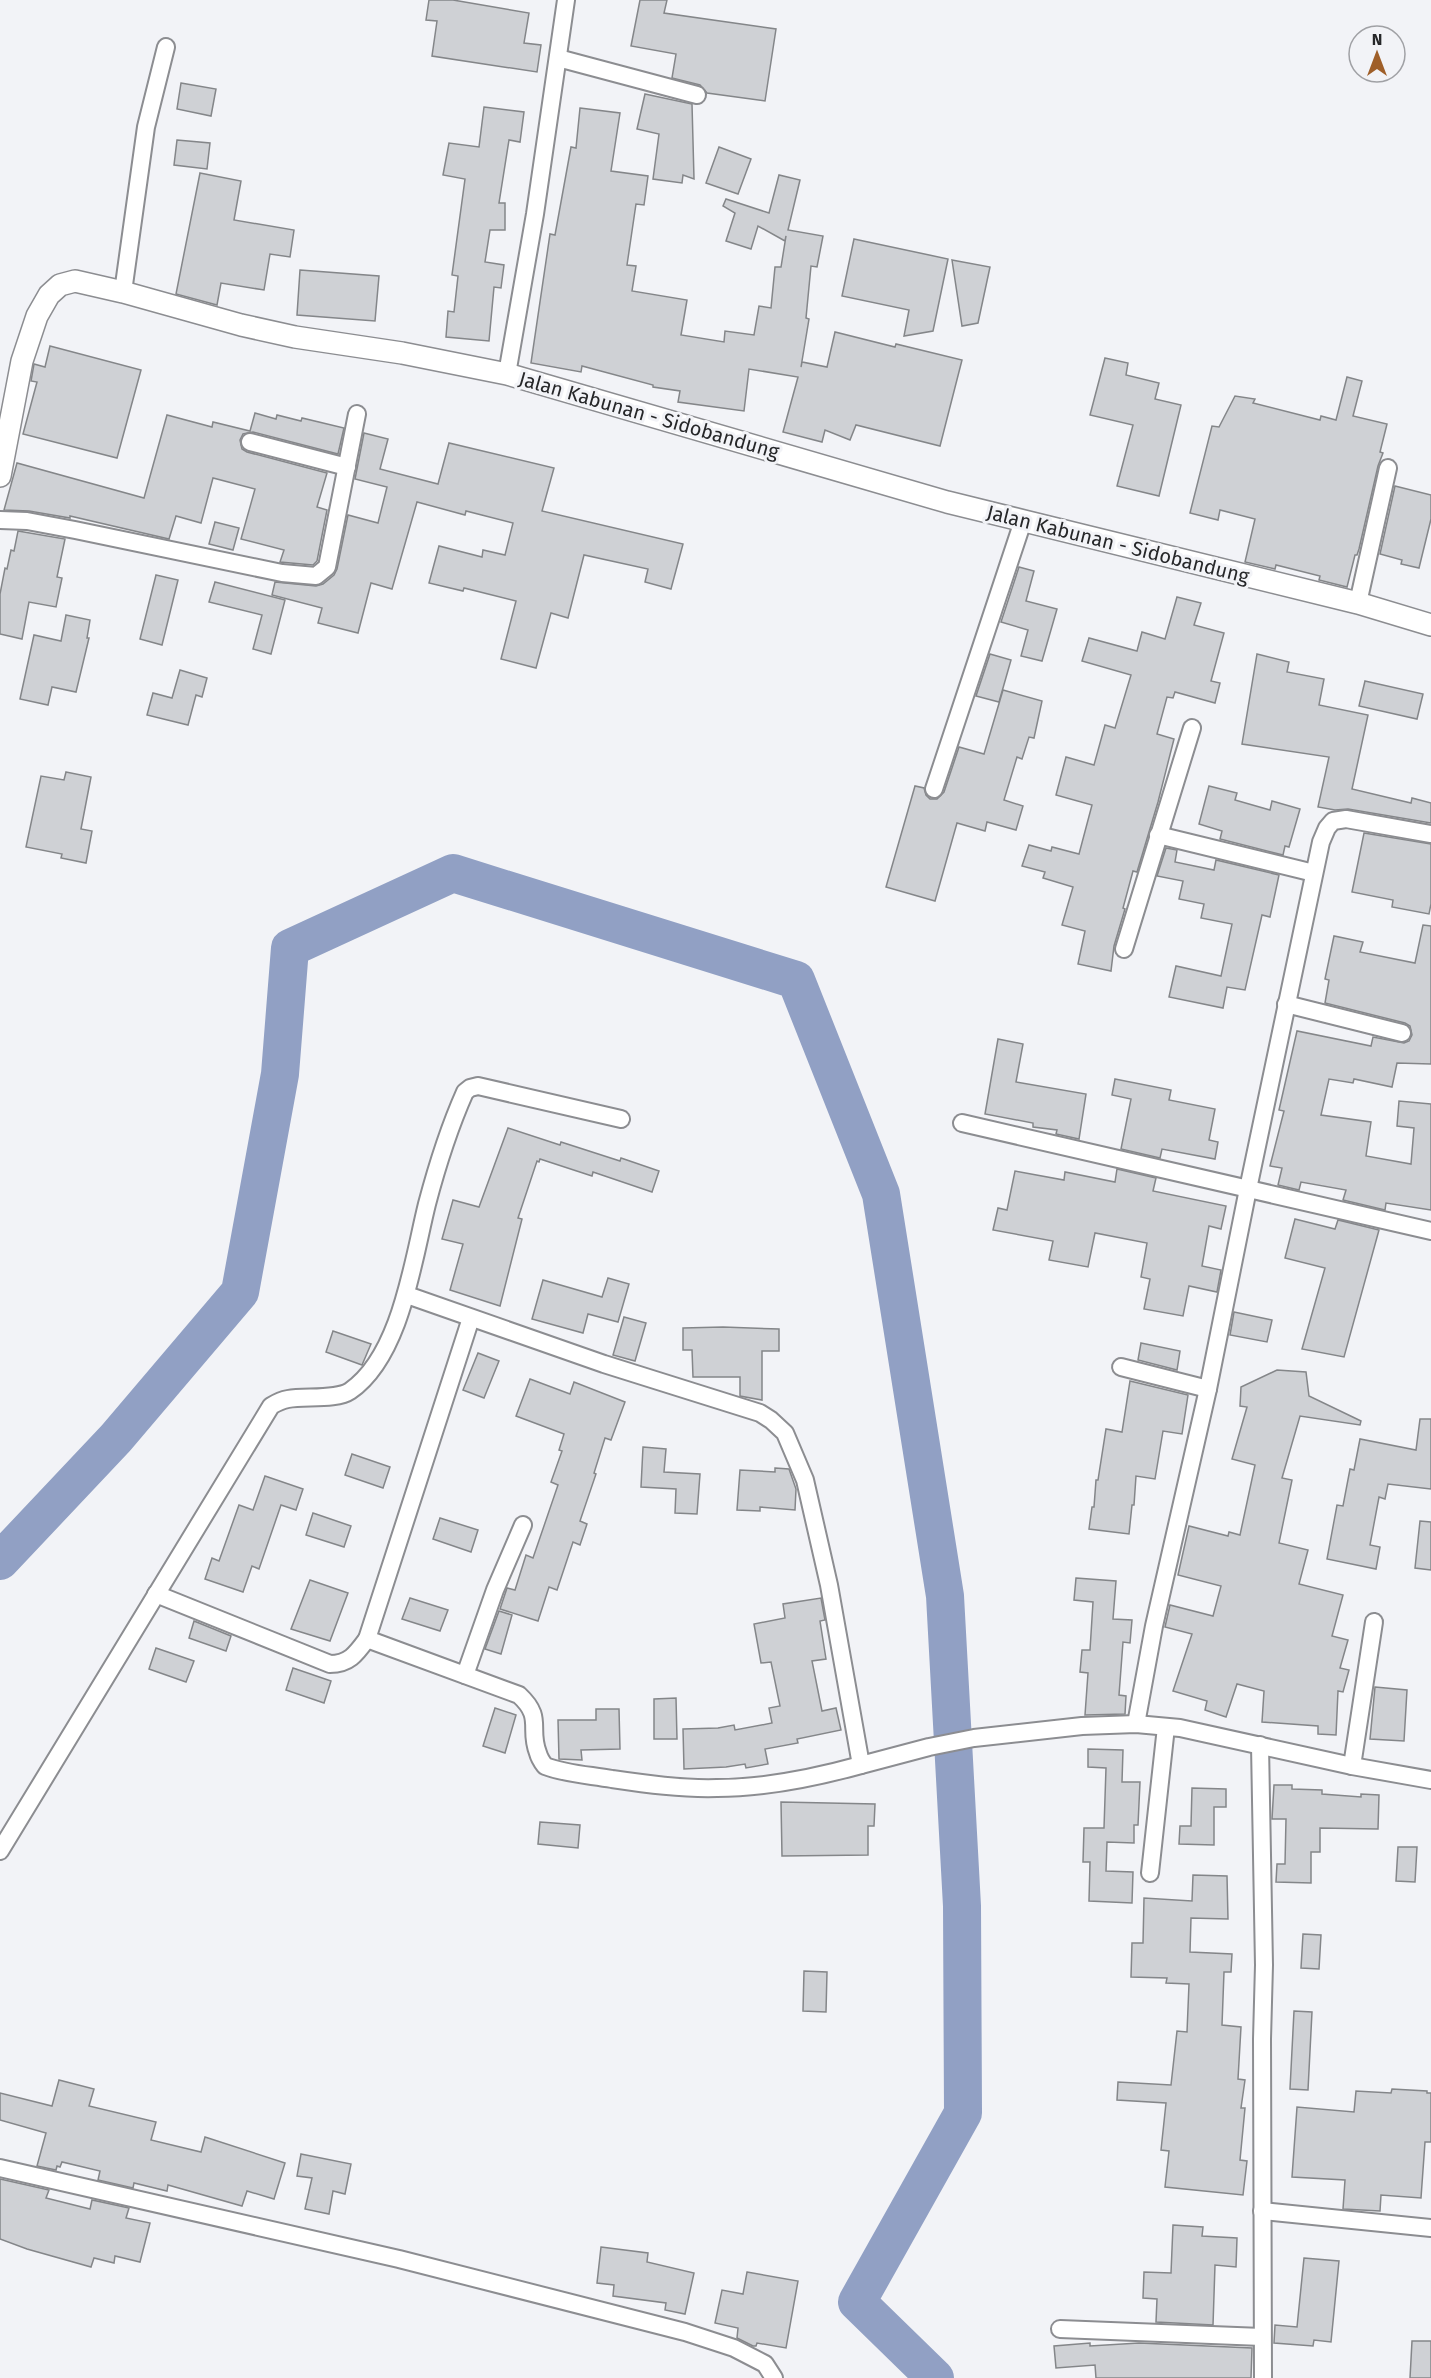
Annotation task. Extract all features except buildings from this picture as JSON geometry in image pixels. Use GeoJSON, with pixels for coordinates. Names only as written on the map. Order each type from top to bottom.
{"type":"FeatureCollection","features":[{"type":"Feature","properties":{"kind":"street"},"geometry":{"type":"LineString","coordinates":[[507,374],[536,214],[566,0]]}},
{"type":"Feature","properties":{"kind":"street"},"geometry":{"type":"LineString","coordinates":[[123,292],[146,127],[166,47]]}},
{"type":"Feature","properties":{"kind":"street"},"geometry":{"type":"LineString","coordinates":[[558,58],[698,95]]}},
{"type":"Feature","properties":{"kind":"street","name":"Jalan Kabunan - Sidobandung"},"geometry":{"type":"LineString","coordinates":[[0,476],[28,338],[43,302],[56,288],[67,282],[75,281],[241,325],[296,337],[402,353],[507,374],[947,502],[1358,603],[1431,625]]}},
{"type":"Feature","properties":{"kind":"street"},"geometry":{"type":"LineString","coordinates":[[0,520],[27,521],[282,573],[316,576],[327,567],[357,414]]}},
{"type":"Feature","properties":{"kind":"street"},"geometry":{"type":"LineString","coordinates":[[250,442],[347,467]]}},
{"type":"Feature","properties":{"kind":"street"},"geometry":{"type":"LineString","coordinates":[[1358,603],[1388,468]]}},
{"type":"Feature","properties":{"kind":"street"},"geometry":{"type":"LineString","coordinates":[[934,789],[1023,522]]}},
{"type":"Feature","properties":{"kind":"street"},"geometry":{"type":"LineString","coordinates":[[1124,949],[1192,728]]}},
{"type":"Feature","properties":{"kind":"street"},"geometry":{"type":"LineString","coordinates":[[1136,1724],[1154,1626],[1208,1389],[1320,842],[1333,821],[1347,819],[1431,834]]}},
{"type":"Feature","properties":{"kind":"street"},"geometry":{"type":"LineString","coordinates":[[1158,835],[1314,873]]}},
{"type":"Feature","properties":{"kind":"street"},"geometry":{"type":"LineString","coordinates":[[1286,1004],[1402,1033]]}},
{"type":"Feature","properties":{"kind":"street"},"geometry":{"type":"LineString","coordinates":[[0,1851],[271,1406],[285,1399],[349,1392],[368,1374],[384,1350],[407,1295],[442,1151],[461,1102],[470,1088],[478,1086],[621,1119]]}},
{"type":"Feature","properties":{"kind":"street"},"geometry":{"type":"LineString","coordinates":[[962,1123],[1431,1231]]}},
{"type":"Feature","properties":{"kind":"street"},"geometry":{"type":"LineString","coordinates":[[407,1295],[625,1371],[760,1413],[785,1433],[805,1480],[829,1585],[861,1765]]}},
{"type":"Feature","properties":{"kind":"street"},"geometry":{"type":"LineString","coordinates":[[156,1594],[330,1664],[341,1664],[352,1658],[367,1639],[471,1318]]}},
{"type":"Feature","properties":{"kind":"street"},"geometry":{"type":"LineString","coordinates":[[1121,1367],[1208,1389]]}},
{"type":"Feature","properties":{"kind":"street"},"geometry":{"type":"LineString","coordinates":[[465,1675],[495,1590],[523,1525]]}},
{"type":"Feature","properties":{"kind":"street"},"geometry":{"type":"LineString","coordinates":[[1352,1766],[1374,1622]]}},
{"type":"Feature","properties":{"kind":"street"},"geometry":{"type":"LineString","coordinates":[[367,1639],[519,1695],[529,1704],[535,1720],[537,1752],[545,1766],[558,1771],[623,1780],[716,1788],[759,1786],[809,1779],[929,1747],[974,1738],[1082,1726],[1136,1724],[1166,1727],[1431,1780]]}},
{"type":"Feature","properties":{"kind":"street"},"geometry":{"type":"LineString","coordinates":[[1150,1873],[1166,1727]]}},
{"type":"Feature","properties":{"kind":"street"},"geometry":{"type":"LineString","coordinates":[[1260,1745],[1264,1965],[1263,2378]]}},
{"type":"Feature","properties":{"kind":"street"},"geometry":{"type":"LineString","coordinates":[[0,2168],[399,2259],[686,2332],[734,2348],[765,2364],[774,2378]]}},
{"type":"Feature","properties":{"kind":"street"},"geometry":{"type":"LineString","coordinates":[[1262,2211],[1431,2228]]}},
{"type":"Feature","properties":{"kind":"street"},"geometry":{"type":"LineString","coordinates":[[1060,2329],[1262,2337]]}},
{"type":"Feature","properties":{"kind":"waterway"},"geometry":{"type":"LineString","coordinates":[[0,1561],[116,1438],[240,1292],[280,1074],[290,948],[453,873],[796,980],[881,1194],[945,1596],[962,1906],[963,2113],[857,2302],[935,2378]]}}]}
